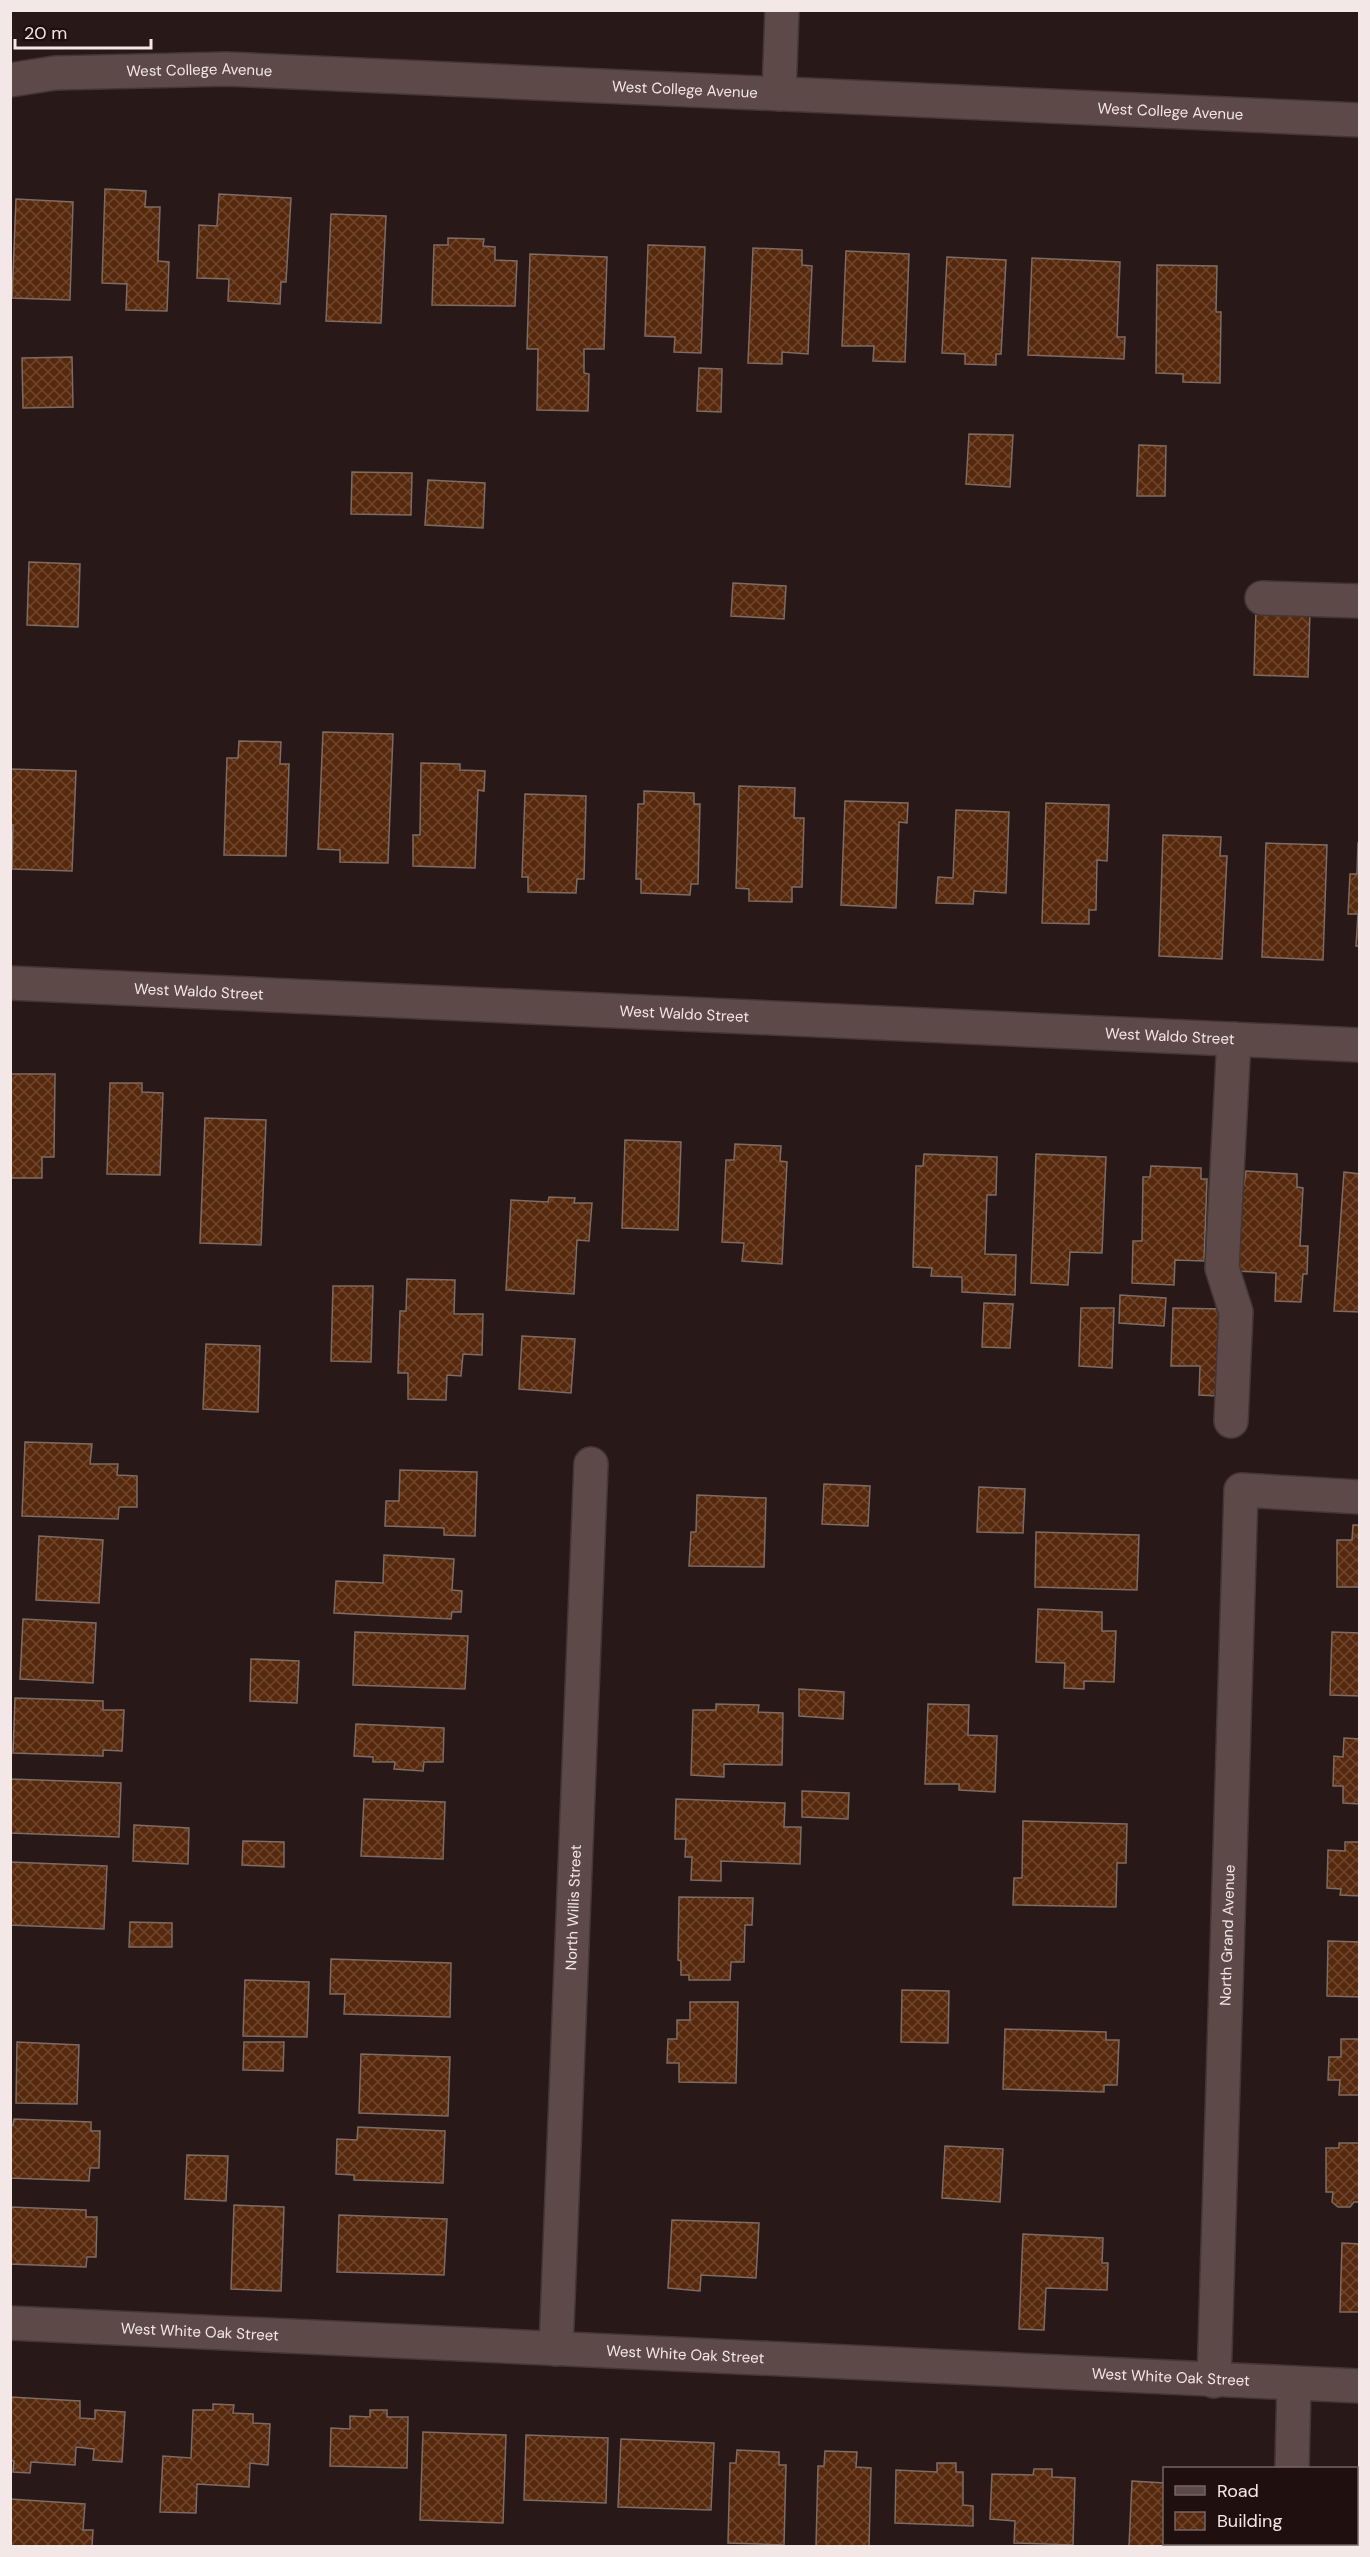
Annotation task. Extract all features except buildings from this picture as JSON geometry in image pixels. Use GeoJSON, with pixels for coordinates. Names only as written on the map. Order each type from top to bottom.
{"type":"FeatureCollection","features":[{"type":"Feature","properties":{"kind":"street"},"geometry":{"type":"LineString","coordinates":[[779,94],[782,10]]}},
{"type":"Feature","properties":{"kind":"street","name":"West College Avenue"},"geometry":{"type":"LineString","coordinates":[[10,80],[54,72],[227,69],[1359,120]]}},
{"type":"Feature","properties":{"kind":"street"},"geometry":{"type":"LineString","coordinates":[[1262,598],[1359,602]]}},
{"type":"Feature","properties":{"kind":"street","name":"West Waldo Street"},"geometry":{"type":"LineString","coordinates":[[10,983],[1359,1045]]}},
{"type":"Feature","properties":{"kind":"street"},"geometry":{"type":"LineString","coordinates":[[1232,1421],[1236,1312],[1222,1268],[1234,1039]]}},
{"type":"Feature","properties":{"kind":"street","name":"North Willis Street"},"geometry":{"type":"LineString","coordinates":[[556,2349],[591,1464]]}},
{"type":"Feature","properties":{"kind":"street","name":"North Grand Avenue"},"geometry":{"type":"LineString","coordinates":[[1214,2381],[1241,1490],[1359,1497]]}},
{"type":"Feature","properties":{"kind":"street","name":"West White Oak Street"},"geometry":{"type":"LineString","coordinates":[[10,2324],[1359,2386]]}},
{"type":"Feature","properties":{"kind":"street"},"geometry":{"type":"LineString","coordinates":[[1292,2467],[1294,2383]]}}]}
